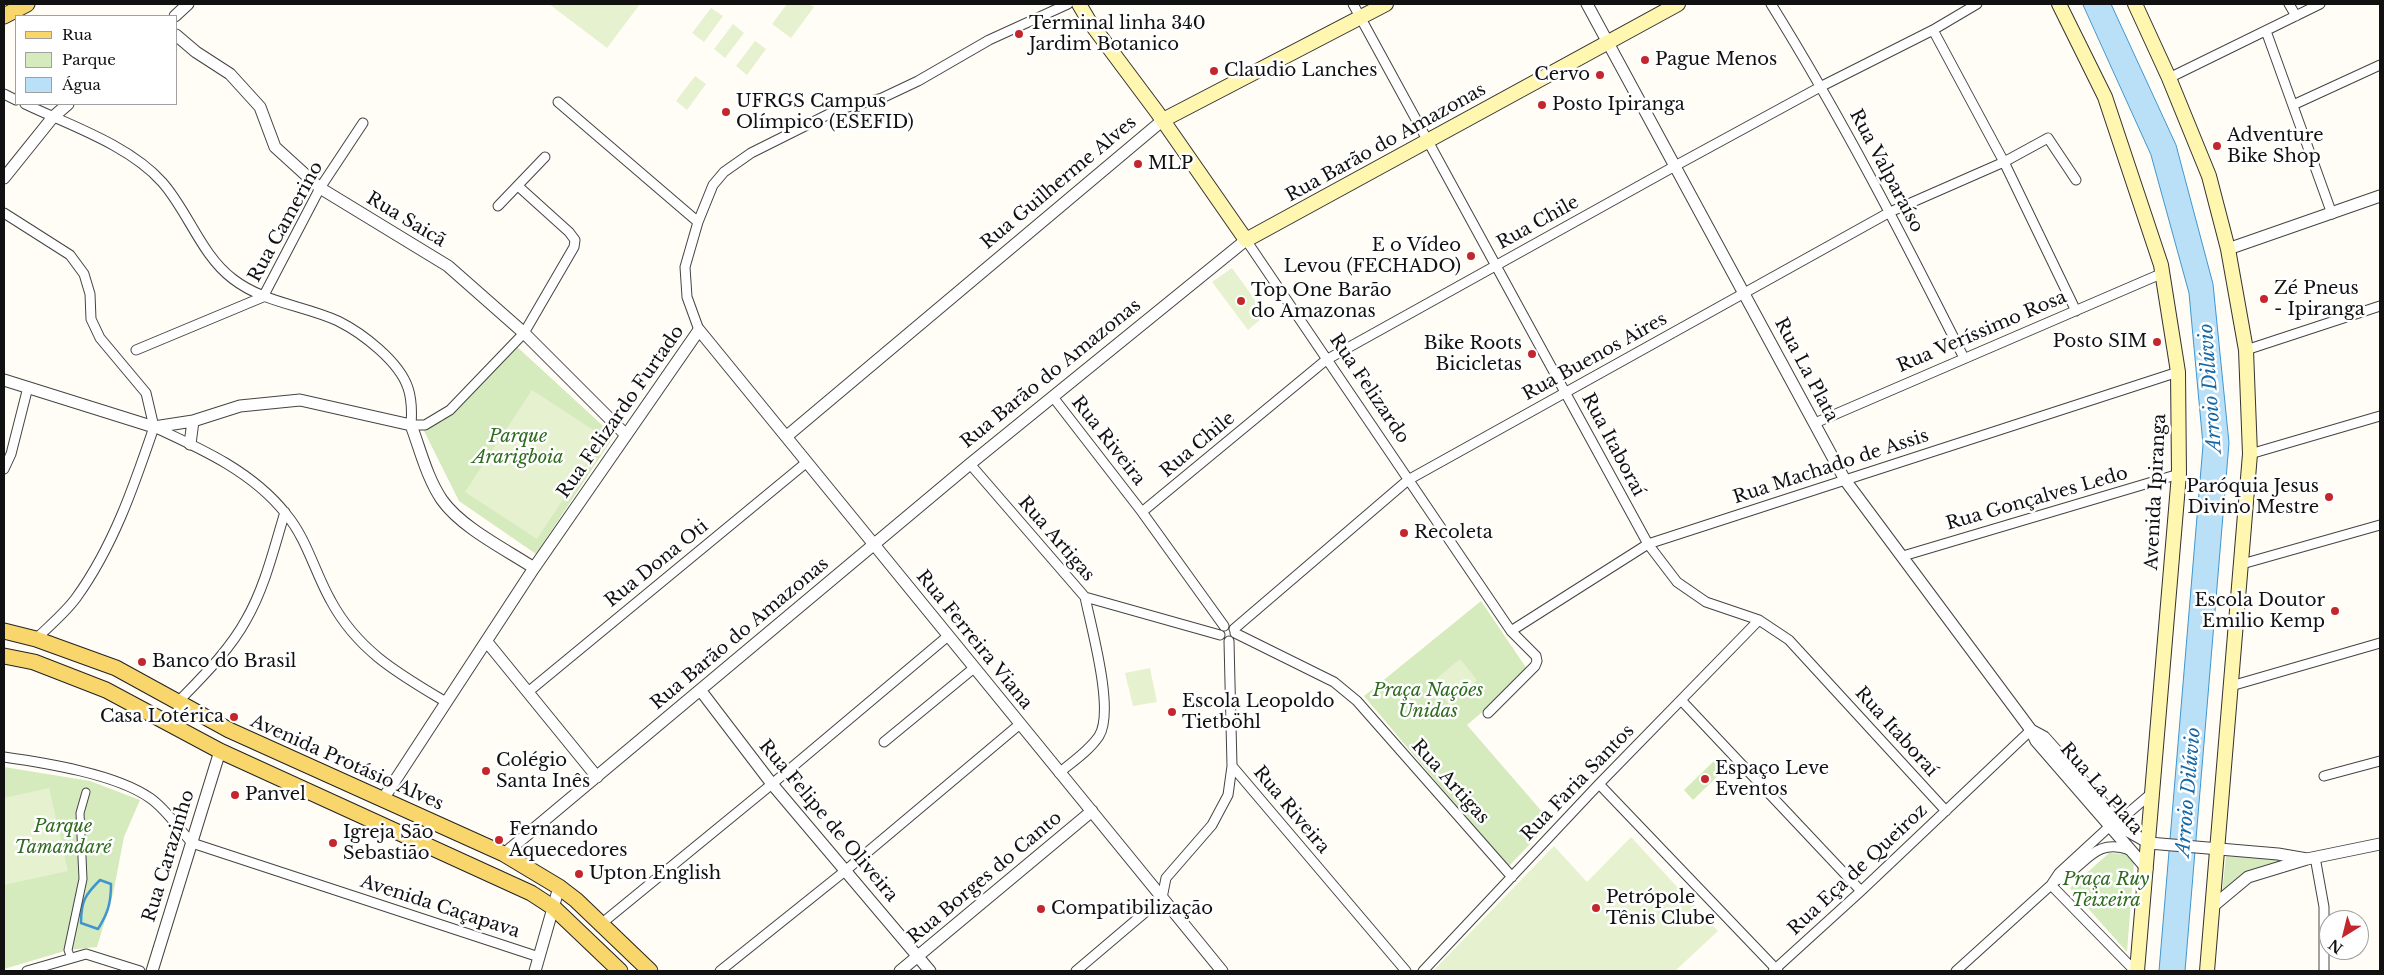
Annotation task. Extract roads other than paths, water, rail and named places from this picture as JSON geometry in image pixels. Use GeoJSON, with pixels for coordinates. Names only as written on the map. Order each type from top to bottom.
{"type":"FeatureCollection","features":[{"type":"Feature","properties":{"kind":"main road"},"geometry":{"type":"LineString","coordinates":[[4,16],[27,4]]}},
{"type":"Feature","properties":{"kind":"main road","name":"Rua Felizardo"},"geometry":{"type":"LineString","coordinates":[[1079,4],[1099,36],[1163,120],[1246,240]]}},
{"type":"Feature","properties":{"kind":"main road","name":"Rua Guilherme Alves"},"geometry":{"type":"LineString","coordinates":[[1163,120],[1386,4]]}},
{"type":"Feature","properties":{"kind":"main road","name":"Rua Barão do Amazonas"},"geometry":{"type":"LineString","coordinates":[[1246,240],[1678,4]]}},
{"type":"Feature","properties":{"kind":"main road","name":"Avenida Ipiranga"},"geometry":{"type":"LineString","coordinates":[[2060,4],[2105,97],[2163,273],[2178,372],[2179,474],[2147,869],[2136,971]]}},
{"type":"Feature","properties":{"kind":"main road"},"geometry":{"type":"LineString","coordinates":[[2135,4],[2169,78],[2209,176],[2228,249],[2246,350],[2250,454],[2207,971]]}},
{"type":"Feature","properties":{"kind":"main road","name":"Avenida Protásio Alves"},"geometry":{"type":"LineString","coordinates":[[4,631],[36,639],[116,668],[228,730],[504,854],[559,887],[650,971]]}},
{"type":"Feature","properties":{"kind":"main road"},"geometry":{"type":"LineString","coordinates":[[4,656],[34,662],[106,690],[220,751],[531,893],[554,908],[620,971]]}},
{"type":"Feature","properties":{"kind":"street"},"geometry":{"type":"LineString","coordinates":[[174,15],[188,4]]}},
{"type":"Feature","properties":{"kind":"street","name":"Rua Felizardo Furtado"},"geometry":{"type":"LineString","coordinates":[[383,799],[534,568],[699,330],[687,298],[685,267],[698,222],[714,186],[724,172],[751,153],[837,110],[882,98],[918,81],[989,40],[1068,4]]}},
{"type":"Feature","properties":{"kind":"street","name":"Rua Itaboraí"},"geometry":{"type":"LineString","coordinates":[[1353,4],[1648,544],[1677,582],[1706,602],[1760,620],[1790,640],[1946,811]]}},
{"type":"Feature","properties":{"kind":"street","name":"Rua La Plata"},"geometry":{"type":"LineString","coordinates":[[1587,4],[1846,480],[2031,730],[2044,737],[2114,824],[2131,850],[2147,869]]}},
{"type":"Feature","properties":{"kind":"street","name":"Rua Valparaíso"},"geometry":{"type":"LineString","coordinates":[[1771,4],[1822,86],[1890,212],[1964,358]]}},
{"type":"Feature","properties":{"kind":"street","name":"Rua Chile"},"geometry":{"type":"LineString","coordinates":[[1142,512],[1326,360],[1675,166],[1822,86],[1933,30],[1977,4]]}},
{"type":"Feature","properties":{"kind":"street"},"geometry":{"type":"LineString","coordinates":[[2289,4],[2296,16]]}},
{"type":"Feature","properties":{"kind":"street"},"geometry":{"type":"LineString","coordinates":[[2169,78],[2320,4]]}},
{"type":"Feature","properties":{"kind":"street"},"geometry":{"type":"LineString","coordinates":[[1933,30],[2004,162],[2076,311]]}},
{"type":"Feature","properties":{"kind":"street"},"geometry":{"type":"LineString","coordinates":[[2266,31],[2332,214]]}},
{"type":"Feature","properties":{"kind":"street","name":"Rua Saicã"},"geometry":{"type":"LineString","coordinates":[[178,37],[196,52],[230,74],[260,107],[275,147],[320,188],[448,266],[524,333],[626,435]]}},
{"type":"Feature","properties":{"kind":"street"},"geometry":{"type":"LineString","coordinates":[[2293,105],[2380,65]]}},
{"type":"Feature","properties":{"kind":"street"},"geometry":{"type":"LineString","coordinates":[[558,102],[698,222]]}},
{"type":"Feature","properties":{"kind":"street"},"geometry":{"type":"LineString","coordinates":[[27,105],[130,155],[162,182],[214,258],[232,279],[263,297],[337,321],[359,334],[380,351],[396,368],[408,386],[412,407],[411,425],[431,481],[441,499],[456,516],[534,568]]}},
{"type":"Feature","properties":{"kind":"street"},"geometry":{"type":"LineString","coordinates":[[4,178],[53,117],[67,105]]}},
{"type":"Feature","properties":{"kind":"street","name":"Rua Guilherme Alves"},"geometry":{"type":"LineString","coordinates":[[787,436],[1163,120]]}},
{"type":"Feature","properties":{"kind":"street","name":"Rua Camerino"},"geometry":{"type":"LineString","coordinates":[[136,350],[263,297],[320,188],[363,123]]}},
{"type":"Feature","properties":{"kind":"street","name":"Rua Buenos Aires"},"geometry":{"type":"LineString","coordinates":[[1233,634],[1408,480],[1890,212],[2004,162],[2048,138],[2076,180]]}},
{"type":"Feature","properties":{"kind":"street"},"geometry":{"type":"LineString","coordinates":[[498,206],[545,157]]}},
{"type":"Feature","properties":{"kind":"street"},"geometry":{"type":"LineString","coordinates":[[154,427],[193,421],[240,406],[300,400],[411,425],[425,425],[450,410],[524,333],[570,253],[575,240],[569,232],[518,186]]}},
{"type":"Feature","properties":{"kind":"street"},"geometry":{"type":"LineString","coordinates":[[2228,249],[2380,196]]}},
{"type":"Feature","properties":{"kind":"street"},"geometry":{"type":"LineString","coordinates":[[4,213],[70,255],[84,274],[90,294],[91,319],[100,338],[146,393],[154,427],[135,484],[109,542],[75,598],[36,639]]}},
{"type":"Feature","properties":{"kind":"street","name":"Rua Felizardo"},"geometry":{"type":"LineString","coordinates":[[1246,240],[1512,632],[1536,656],[1538,660],[1535,666],[1488,713]]}},
{"type":"Feature","properties":{"kind":"street","name":"Rua Barão do Amazonas"},"geometry":{"type":"LineString","coordinates":[[504,854],[700,692],[970,464],[1246,240]]}},
{"type":"Feature","properties":{"kind":"street","name":"Rua Veríssimo Rosa"},"geometry":{"type":"LineString","coordinates":[[1815,423],[2163,273]]}},
{"type":"Feature","properties":{"kind":"street"},"geometry":{"type":"LineString","coordinates":[[2246,350],[2380,306]]}},
{"type":"Feature","properties":{"kind":"street","name":"Rua Ferreira Viana"},"geometry":{"type":"LineString","coordinates":[[699,330],[1222,971]]}},
{"type":"Feature","properties":{"kind":"street","name":"Rua Machado de Assis"},"geometry":{"type":"LineString","coordinates":[[1512,632],[1648,544],[2178,372]]}},
{"type":"Feature","properties":{"kind":"street"},"geometry":{"type":"LineString","coordinates":[[4,380],[154,427],[190,444],[251,478],[285,512],[297,528],[331,602],[353,634],[379,659],[446,702]]}},
{"type":"Feature","properties":{"kind":"street"},"geometry":{"type":"LineString","coordinates":[[4,469],[11,454],[28,388]]}},
{"type":"Feature","properties":{"kind":"street","name":"Rua Riveira"},"geometry":{"type":"LineString","coordinates":[[1053,397],[1142,512],[1224,626]]}},
{"type":"Feature","properties":{"kind":"street"},"geometry":{"type":"LineString","coordinates":[[2250,454],[2380,416]]}},
{"type":"Feature","properties":{"kind":"street"},"geometry":{"type":"LineString","coordinates":[[190,444],[193,421]]}},
{"type":"Feature","properties":{"kind":"street","name":"Rua Dona Oti"},"geometry":{"type":"LineString","coordinates":[[528,692],[807,462]]}},
{"type":"Feature","properties":{"kind":"street","name":"Rua Artigas"},"geometry":{"type":"LineString","coordinates":[[970,464],[1085,597],[1220,635],[1223,640],[1233,634],[1334,682],[1357,701],[1512,877]]}},
{"type":"Feature","properties":{"kind":"street","name":"Rua Gonçalves Ledo"},"geometry":{"type":"LineString","coordinates":[[1903,556],[2179,474]]}},
{"type":"Feature","properties":{"kind":"street"},"geometry":{"type":"LineString","coordinates":[[178,702],[217,660],[246,620],[266,573],[285,512]]}},
{"type":"Feature","properties":{"kind":"street"},"geometry":{"type":"LineString","coordinates":[[2242,564],[2380,525]]}},
{"type":"Feature","properties":{"kind":"street"},"geometry":{"type":"LineString","coordinates":[[1059,773],[1091,747],[1100,735],[1104,718],[1102,676],[1085,597]]}},
{"type":"Feature","properties":{"kind":"street","name":"Rua Faria Santos"},"geometry":{"type":"LineString","coordinates":[[1422,971],[1599,784],[1760,620]]}},
{"type":"Feature","properties":{"kind":"street"},"geometry":{"type":"LineString","coordinates":[[1220,635],[1221,628],[1224,626],[1230,626],[1233,634]]}},
{"type":"Feature","properties":{"kind":"street","name":"Rua Riveira"},"geometry":{"type":"LineString","coordinates":[[1233,634],[1232,766],[1406,971]]}},
{"type":"Feature","properties":{"kind":"street"},"geometry":{"type":"LineString","coordinates":[[601,924],[948,636]]}},
{"type":"Feature","properties":{"kind":"street"},"geometry":{"type":"LineString","coordinates":[[487,642],[597,777]]}},
{"type":"Feature","properties":{"kind":"street"},"geometry":{"type":"LineString","coordinates":[[2231,686],[2380,643]]}},
{"type":"Feature","properties":{"kind":"street"},"geometry":{"type":"LineString","coordinates":[[884,742],[974,668]]}},
{"type":"Feature","properties":{"kind":"street","name":"Rua Felipe de Oliveira"},"geometry":{"type":"LineString","coordinates":[[700,692],[772,784],[930,971]]}},
{"type":"Feature","properties":{"kind":"street"},"geometry":{"type":"LineString","coordinates":[[1681,700],[1861,892]]}},
{"type":"Feature","properties":{"kind":"street"},"geometry":{"type":"LineString","coordinates":[[720,971],[845,871],[1020,724]]}},
{"type":"Feature","properties":{"kind":"street","name":"Rua Eça de Queiroz"},"geometry":{"type":"LineString","coordinates":[[1775,970],[1861,892],[2031,730]]}},
{"type":"Feature","properties":{"kind":"street","name":"Rua Carazinho"},"geometry":{"type":"LineString","coordinates":[[152,971],[220,751]]}},
{"type":"Feature","properties":{"kind":"street","name":"Avenida Caçapava"},"geometry":{"type":"LineString","coordinates":[[4,757],[92,775],[137,789],[152,800],[192,843],[539,957]]}},
{"type":"Feature","properties":{"kind":"street"},"geometry":{"type":"LineString","coordinates":[[2324,776],[2380,761]]}},
{"type":"Feature","properties":{"kind":"street"},"geometry":{"type":"LineString","coordinates":[[1076,971],[1162,898],[1166,878],[1212,825],[1228,795],[1232,766]]}},
{"type":"Feature","properties":{"kind":"street"},"geometry":{"type":"LineString","coordinates":[[1599,784],[1775,970]]}},
{"type":"Feature","properties":{"kind":"street"},"geometry":{"type":"LineString","coordinates":[[71,958],[68,950],[82,879],[80,813],[86,792]]}},
{"type":"Feature","properties":{"kind":"street"},"geometry":{"type":"LineString","coordinates":[[1956,971],[2052,883],[2059,873],[2153,792]]}},
{"type":"Feature","properties":{"kind":"street","name":"Rua Borges do Canto"},"geometry":{"type":"LineString","coordinates":[[900,971],[1092,811]]}},
{"type":"Feature","properties":{"kind":"street","name":"Rua La Plata"},"geometry":{"type":"LineString","coordinates":[[2114,824],[2149,843]]}},
{"type":"Feature","properties":{"kind":"street"},"geometry":{"type":"LineString","coordinates":[[2149,843],[2311,858]]}},
{"type":"Feature","properties":{"kind":"street"},"geometry":{"type":"LineString","coordinates":[[2212,907],[2248,877],[2311,858],[2380,844]]}},
{"type":"Feature","properties":{"kind":"street"},"geometry":{"type":"LineString","coordinates":[[2052,883],[2064,878],[2103,846],[2116,845],[2131,850]]}},
{"type":"Feature","properties":{"kind":"street"},"geometry":{"type":"LineString","coordinates":[[2311,858],[2324,907],[2324,971]]}},
{"type":"Feature","properties":{"kind":"street"},"geometry":{"type":"LineString","coordinates":[[2052,883],[2136,971]]}},
{"type":"Feature","properties":{"kind":"street"},"geometry":{"type":"LineString","coordinates":[[535,971],[559,887]]}},
{"type":"Feature","properties":{"kind":"street"},"geometry":{"type":"LineString","coordinates":[[27,971],[86,954],[140,971]]}},
{"type":"Feature","properties":{"kind":"water","name":"Arroio Dilúvio"},"geometry":{"type":"Polygon","coordinates":[[[2083,4],[2111,4],[2176,145],[2213,284],[2229,443],[2185,971],[2159,971],[2203,445],[2189,293],[2151,155],[2083,4]]]}},
{"type":"Feature","properties":{"kind":"waterway"},"geometry":{"type":"LineString","coordinates":[[100,880],[111,884],[111,891],[108,908],[98,929],[81,923],[81,915],[85,899],[100,880]]}},
{"type":"Feature","properties":{"kind":"place","name":"Terminal linha 340 Jardim Botanico"},"geometry":{"type":"Point","coordinates":[1019,34]}},
{"type":"Feature","properties":{"kind":"place","name":"Pague Menos"},"geometry":{"type":"Point","coordinates":[1645,60]}},
{"type":"Feature","properties":{"kind":"place","name":"Claudio Lanches"},"geometry":{"type":"Point","coordinates":[1214,71]}},
{"type":"Feature","properties":{"kind":"place","name":"Cervo"},"geometry":{"type":"Point","coordinates":[1600,75]}},
{"type":"Feature","properties":{"kind":"place","name":"Posto Ipiranga"},"geometry":{"type":"Point","coordinates":[1542,105]}},
{"type":"Feature","properties":{"kind":"place","name":"UFRGS Campus Olímpico (ESEFID)"},"geometry":{"type":"Point","coordinates":[726,112]}},
{"type":"Feature","properties":{"kind":"place","name":"Adventure Bike Shop"},"geometry":{"type":"Point","coordinates":[2217,146]}},
{"type":"Feature","properties":{"kind":"place","name":"MLP"},"geometry":{"type":"Point","coordinates":[1138,164]}},
{"type":"Feature","properties":{"kind":"place","name":"E o Vídeo Levou (FECHADO)"},"geometry":{"type":"Point","coordinates":[1471,256]}},
{"type":"Feature","properties":{"kind":"place","name":"Zé Pneus - Ipiranga"},"geometry":{"type":"Point","coordinates":[2264,299]}},
{"type":"Feature","properties":{"kind":"place","name":"Top One Barão do Amazonas"},"geometry":{"type":"Point","coordinates":[1241,301]}},
{"type":"Feature","properties":{"kind":"place","name":"Posto SIM"},"geometry":{"type":"Point","coordinates":[2157,342]}},
{"type":"Feature","properties":{"kind":"place","name":"Bike Roots Bicicletas"},"geometry":{"type":"Point","coordinates":[1532,354]}},
{"type":"Feature","properties":{"kind":"place","name":"Paróquia Jesus Divino Mestre"},"geometry":{"type":"Point","coordinates":[2329,497]}},
{"type":"Feature","properties":{"kind":"place","name":"Recoleta"},"geometry":{"type":"Point","coordinates":[1404,533]}},
{"type":"Feature","properties":{"kind":"place","name":"Escola Doutor Emilio Kemp"},"geometry":{"type":"Point","coordinates":[2335,611]}},
{"type":"Feature","properties":{"kind":"place","name":"Banco do Brasil"},"geometry":{"type":"Point","coordinates":[142,662]}},
{"type":"Feature","properties":{"kind":"place","name":"Escola Leopoldo Tietböhl"},"geometry":{"type":"Point","coordinates":[1172,712]}},
{"type":"Feature","properties":{"kind":"place","name":"Casa Lotérica"},"geometry":{"type":"Point","coordinates":[234,717]}},
{"type":"Feature","properties":{"kind":"place","name":"Colégio Santa Inês"},"geometry":{"type":"Point","coordinates":[486,771]}},
{"type":"Feature","properties":{"kind":"place","name":"Espaço Leve Eventos"},"geometry":{"type":"Point","coordinates":[1705,779]}},
{"type":"Feature","properties":{"kind":"place","name":"Panvel"},"geometry":{"type":"Point","coordinates":[235,795]}},
{"type":"Feature","properties":{"kind":"place","name":"Fernando Aquecedores"},"geometry":{"type":"Point","coordinates":[499,840]}},
{"type":"Feature","properties":{"kind":"place","name":"Igreja São Sebastião"},"geometry":{"type":"Point","coordinates":[333,843]}},
{"type":"Feature","properties":{"kind":"place","name":"Upton English"},"geometry":{"type":"Point","coordinates":[579,874]}},
{"type":"Feature","properties":{"kind":"place","name":"Petrópole Tênis Clube"},"geometry":{"type":"Point","coordinates":[1596,908]}},
{"type":"Feature","properties":{"kind":"place","name":"Compatibilização"},"geometry":{"type":"Point","coordinates":[1041,909]}},
{"type":"Feature","properties":{"kind":"park label","name":"Parque Ararigboia"},"geometry":{"type":"Point","coordinates":[518,447]}},
{"type":"Feature","properties":{"kind":"park label","name":"Praça Nações Unidas"},"geometry":{"type":"Point","coordinates":[1428,701]}},
{"type":"Feature","properties":{"kind":"park label","name":"Parque Tamandaré"},"geometry":{"type":"Point","coordinates":[63,838]}},
{"type":"Feature","properties":{"kind":"park label","name":"Praça Ruy Teixeira"},"geometry":{"type":"Point","coordinates":[2106,890]}}]}
